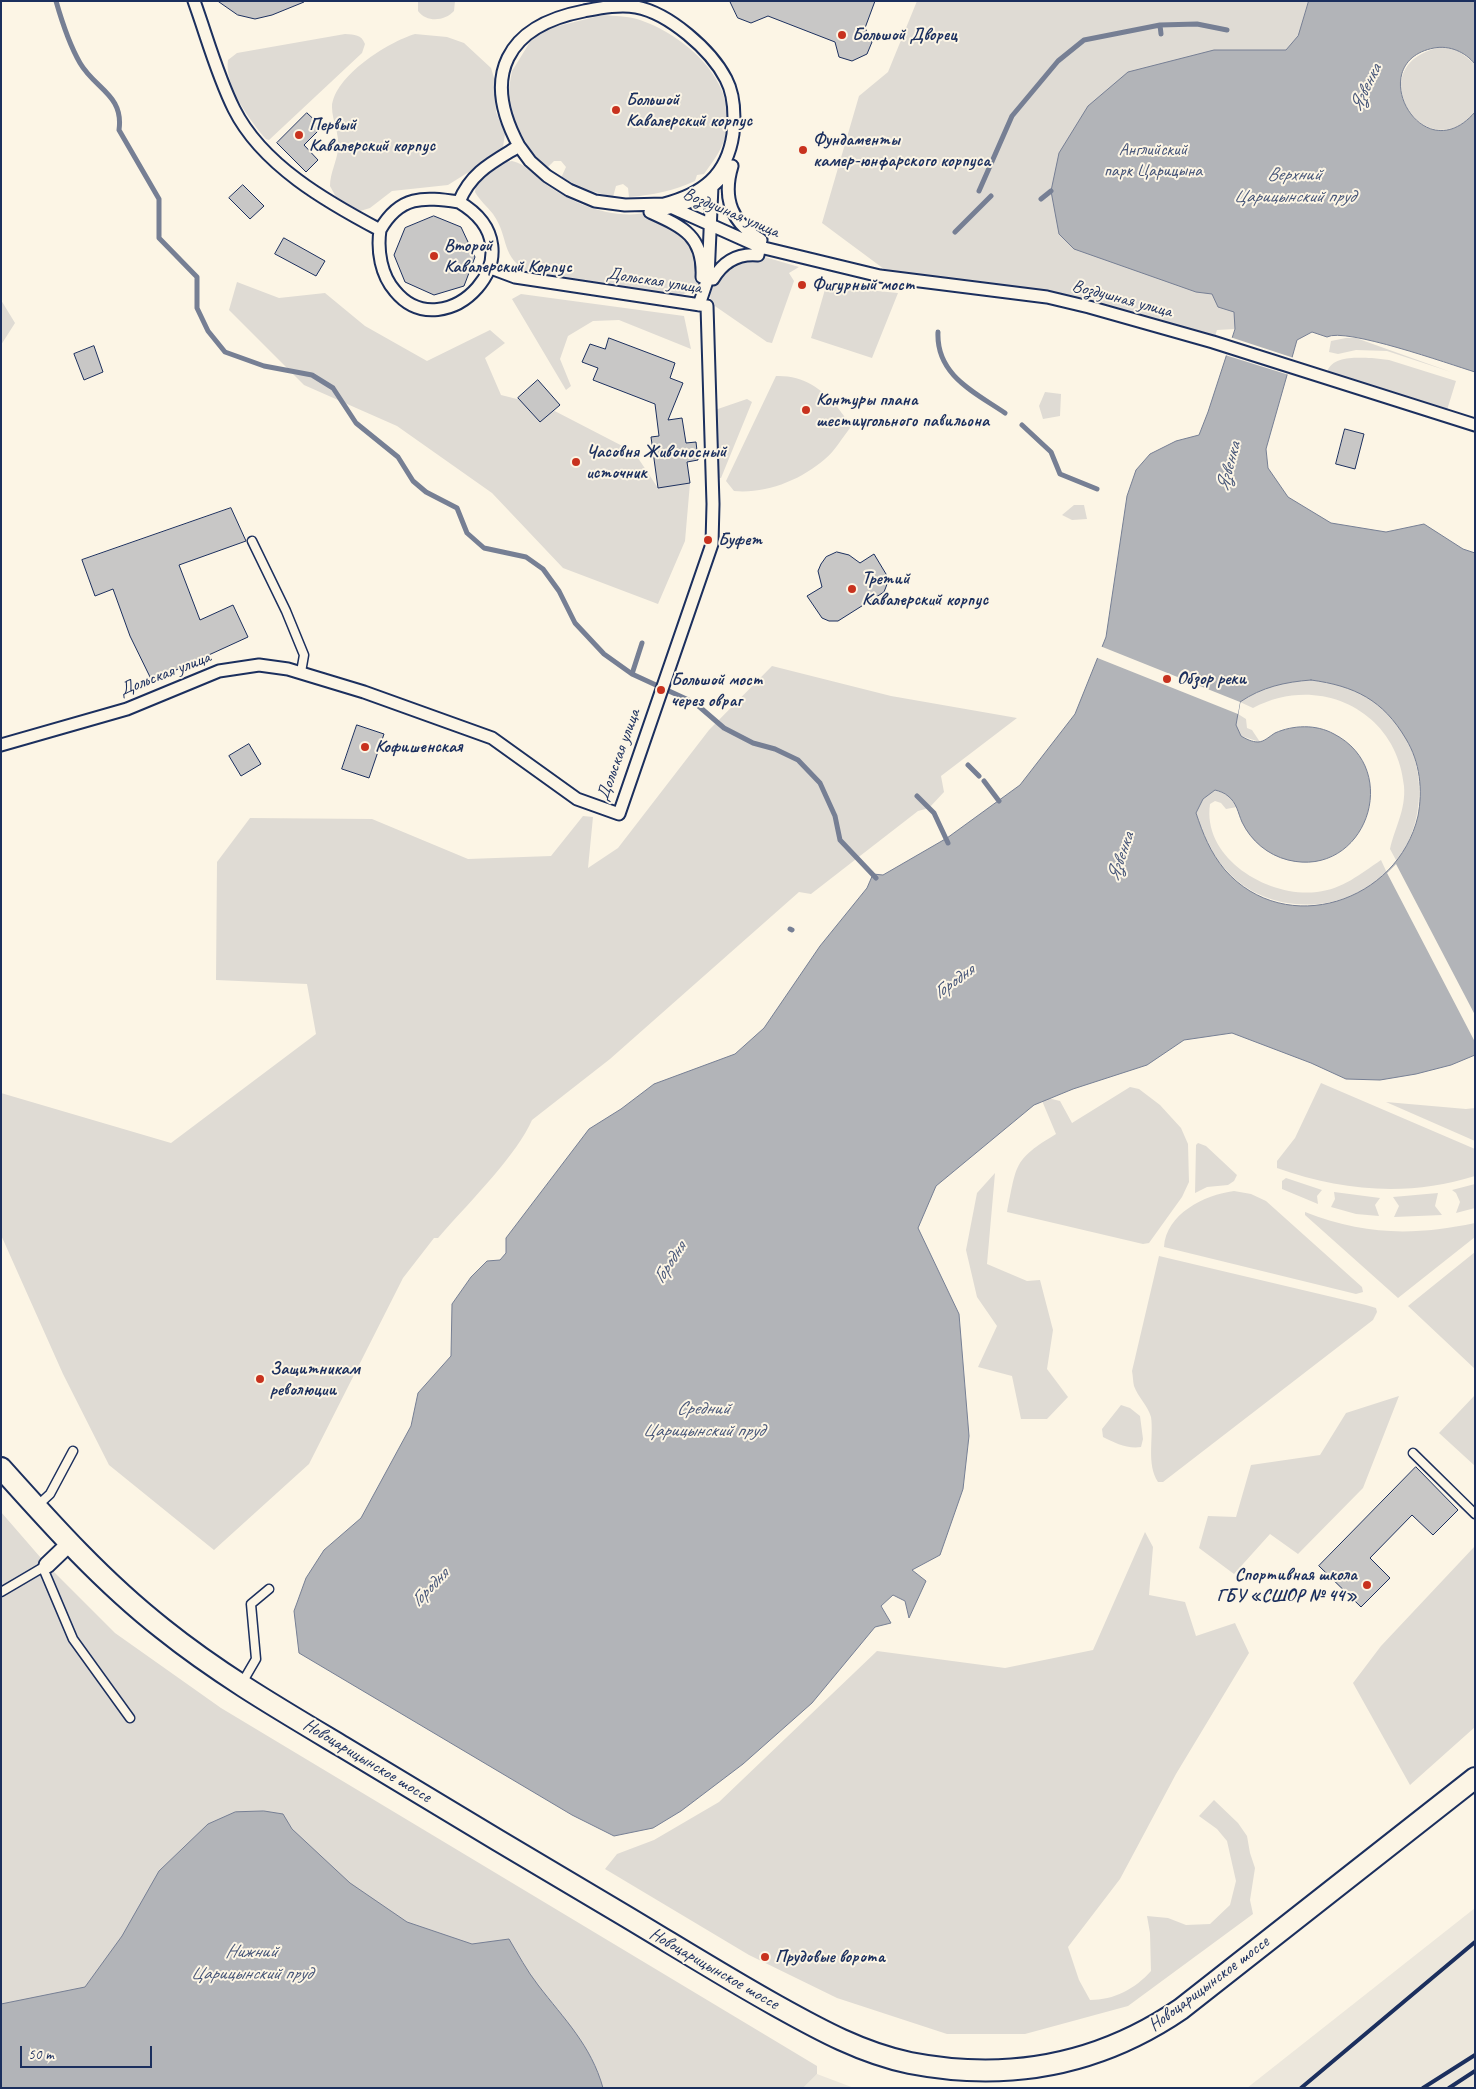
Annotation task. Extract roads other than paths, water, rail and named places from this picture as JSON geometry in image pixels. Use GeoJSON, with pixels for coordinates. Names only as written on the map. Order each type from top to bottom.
{"type":"FeatureCollection","features":[{"type":"Feature","properties":{"kind":"main road","name":"Новоцарицынское шоссе"},"geometry":{"type":"LineString","coordinates":[[1,1468],[35,1508],[161,1628],[241,1685],[732,1980],[856,2048],[912,2063],[973,2070],[1035,2068],[1071,2061],[1117,2046],[1148,2031],[1181,2009],[1475,1778]]}},
{"type":"Feature","properties":{"kind":"street"},"geometry":{"type":"LineString","coordinates":[[194,1],[223,85],[235,111],[248,130],[269,154],[312,191],[380,230]]}},
{"type":"Feature","properties":{"kind":"street","name":"Воздушная улица"},"geometry":{"type":"LineString","coordinates":[[713,184],[732,141],[734,126],[733,99],[726,78],[701,46],[677,26],[656,14],[636,7],[606,7],[565,15],[533,29],[516,45],[504,70],[502,84],[503,102],[512,132],[530,161],[569,190],[595,200],[625,205],[668,206],[760,247],[880,276],[1047,297],[1215,343],[1475,425]]}},
{"type":"Feature","properties":{"kind":"street"},"geometry":{"type":"LineString","coordinates":[[459,202],[469,181],[482,169],[519,146]]}},
{"type":"Feature","properties":{"kind":"street"},"geometry":{"type":"LineString","coordinates":[[732,166],[726,190],[731,208],[744,228],[761,240],[758,255],[749,254],[732,258],[721,267],[713,279],[702,277],[701,254],[691,235],[679,224],[650,212],[668,206],[713,184],[732,166]]}},
{"type":"Feature","properties":{"kind":"street"},"geometry":{"type":"LineString","coordinates":[[699,305],[708,278],[713,184]]}},
{"type":"Feature","properties":{"kind":"street"},"geometry":{"type":"LineString","coordinates":[[428,197],[459,202],[481,219],[489,232],[493,249],[491,268],[481,285],[468,297],[444,309],[423,309],[402,300],[390,286],[382,269],[378,240],[380,230],[388,216],[405,203],[428,197]]}},
{"type":"Feature","properties":{"kind":"street","name":"Дольская улица"},"geometry":{"type":"LineString","coordinates":[[1,744],[127,708],[219,670],[259,665],[301,672],[364,692],[492,738],[542,775],[587,804],[618,814],[712,544],[713,504],[706,306],[515,277],[491,268]]}},
{"type":"Feature","properties":{"kind":"street"},"geometry":{"type":"LineString","coordinates":[[45,1566],[70,1543]]}},
{"type":"Feature","properties":{"kind":"lane"},"geometry":{"type":"LineString","coordinates":[[252,541],[286,611],[304,654],[301,672]]}},
{"type":"Feature","properties":{"kind":"lane"},"geometry":{"type":"LineString","coordinates":[[35,1508],[50,1494],[73,1451]]}},
{"type":"Feature","properties":{"kind":"lane"},"geometry":{"type":"LineString","coordinates":[[1412,1453],[1475,1514]]}},
{"type":"Feature","properties":{"kind":"lane"},"geometry":{"type":"LineString","coordinates":[[1,1592],[45,1566],[73,1639],[130,1718]]}},
{"type":"Feature","properties":{"kind":"lane"},"geometry":{"type":"LineString","coordinates":[[241,1685],[256,1659],[251,1604],[269,1589]]}},
{"type":"Feature","properties":{"kind":"water","name":"Средний Царицынский пруд"},"geometry":{"type":"Polygon","coordinates":[[[1309,1],[1475,1],[1475,64],[1457,50],[1440,47],[1434,48],[1413,57],[1402,73],[1401,91],[1407,108],[1419,123],[1436,130],[1455,128],[1475,112],[1475,372],[1375,342],[1337,335],[1327,337],[1312,332],[1297,340],[1266,449],[1268,468],[1288,497],[1331,523],[1386,532],[1424,524],[1463,549],[1475,553],[1475,1055],[1451,1065],[1416,1074],[1380,1080],[1346,1079],[1311,1063],[1232,1033],[1184,1040],[1147,1065],[1073,1089],[1034,1105],[936,1186],[918,1228],[959,1314],[969,1436],[963,1489],[940,1555],[912,1570],[926,1581],[909,1618],[905,1601],[893,1595],[881,1606],[891,1623],[875,1627],[812,1703],[743,1764],[681,1811],[653,1828],[614,1836],[572,1815],[299,1653],[294,1611],[306,1578],[324,1550],[361,1518],[411,1426],[418,1393],[451,1356],[452,1304],[471,1277],[487,1261],[500,1260],[506,1253],[506,1238],[589,1129],[621,1109],[654,1084],[735,1054],[764,1028],[820,946],[867,888],[873,874],[883,875],[947,838],[1020,785],[1075,714],[1106,637],[1127,496],[1136,470],[1150,454],[1176,441],[1199,435],[1235,329],[1234,312],[1218,307],[1212,294],[1196,292],[1074,249],[1059,234],[1051,191],[1059,153],[1088,106],[1128,72],[1214,50],[1286,50],[1298,36],[1309,1]],[[1311,680],[1292,682],[1274,686],[1248,697],[1240,702],[1236,725],[1241,736],[1258,742],[1289,728],[1312,727],[1334,734],[1355,751],[1367,772],[1371,795],[1366,818],[1355,838],[1338,853],[1315,862],[1288,860],[1267,851],[1255,841],[1242,822],[1237,808],[1224,793],[1215,790],[1203,799],[1196,813],[1208,843],[1225,870],[1250,891],[1278,903],[1308,906],[1337,901],[1364,889],[1388,870],[1406,846],[1418,816],[1419,776],[1411,748],[1406,739],[1388,714],[1366,697],[1341,686],[1311,680]]]}},
{"type":"Feature","properties":{"kind":"water","name":"Нижний Царицынский пруд"},"geometry":{"type":"Polygon","coordinates":[[[264,1811],[283,1814],[292,1829],[350,1883],[407,1922],[472,1944],[509,1939],[534,1980],[584,2045],[603,2088],[1,2088],[1,2004],[85,1987],[122,1936],[159,1871],[208,1824],[235,1812],[264,1811]]]}},
{"type":"Feature","properties":{"kind":"waterway"},"geometry":{"type":"LineString","coordinates":[[56,1],[66,33],[76,56],[86,72],[113,100],[117,108],[119,130],[159,199],[159,238],[197,277],[197,308],[208,331],[225,352],[264,366],[312,375],[333,388],[356,423],[398,457],[413,481],[426,492],[457,508],[467,533],[484,548],[526,557],[543,569],[559,591],[575,623],[604,654],[632,674],[695,703],[724,728],[753,743],[775,749],[798,760],[820,783],[835,816],[840,840],[876,878]]}},
{"type":"Feature","properties":{"kind":"waterway"},"geometry":{"type":"LineString","coordinates":[[1161,34],[1160,25],[1197,24],[1227,30]]}},
{"type":"Feature","properties":{"kind":"waterway"},"geometry":{"type":"LineString","coordinates":[[979,191],[1012,116],[1058,61],[1084,40],[1160,25]]}},
{"type":"Feature","properties":{"kind":"waterway"},"geometry":{"type":"LineString","coordinates":[[1041,199],[1051,191]]}},
{"type":"Feature","properties":{"kind":"waterway"},"geometry":{"type":"LineString","coordinates":[[955,232],[991,196]]}},
{"type":"Feature","properties":{"kind":"waterway"},"geometry":{"type":"LineString","coordinates":[[938,332],[939,347],[943,360],[950,371],[959,381],[1005,413]]}},
{"type":"Feature","properties":{"kind":"waterway"},"geometry":{"type":"LineString","coordinates":[[1022,425],[1051,452],[1060,474],[1097,489]]}},
{"type":"Feature","properties":{"kind":"waterway"},"geometry":{"type":"LineString","coordinates":[[632,674],[642,643]]}},
{"type":"Feature","properties":{"kind":"waterway"},"geometry":{"type":"LineString","coordinates":[[968,765],[979,776]]}},
{"type":"Feature","properties":{"kind":"waterway"},"geometry":{"type":"LineString","coordinates":[[984,781],[999,801]]}},
{"type":"Feature","properties":{"kind":"waterway"},"geometry":{"type":"LineString","coordinates":[[917,796],[934,813],[948,843]]}},
{"type":"Feature","properties":{"kind":"railway"},"geometry":{"type":"LineString","coordinates":[[1301,2088],[1475,1942]]}},
{"type":"Feature","properties":{"kind":"railway"},"geometry":{"type":"LineString","coordinates":[[1423,2088],[1475,2055]]}},
{"type":"Feature","properties":{"kind":"railway"},"geometry":{"type":"LineString","coordinates":[[1449,2088],[1475,2071]]}},
{"type":"Feature","properties":{"kind":"place","name":"Большой Дворец"},"geometry":{"type":"Point","coordinates":[842,35]}},
{"type":"Feature","properties":{"kind":"place","name":"Большой Кавалерский корпус"},"geometry":{"type":"Point","coordinates":[616,110]}},
{"type":"Feature","properties":{"kind":"place","name":"Первый Кавалерский корпус"},"geometry":{"type":"Point","coordinates":[299,135]}},
{"type":"Feature","properties":{"kind":"place","name":"Фундаменты камер-юнфарского корпуса"},"geometry":{"type":"Point","coordinates":[803,150]}},
{"type":"Feature","properties":{"kind":"place","name":"Второй Кавалерский Корпус"},"geometry":{"type":"Point","coordinates":[434,256]}},
{"type":"Feature","properties":{"kind":"place","name":"Фигурный мост"},"geometry":{"type":"Point","coordinates":[802,285]}},
{"type":"Feature","properties":{"kind":"place","name":"Контуры плана шестиугольного павильона"},"geometry":{"type":"Point","coordinates":[806,410]}},
{"type":"Feature","properties":{"kind":"place","name":"Часовня Живоносный источник"},"geometry":{"type":"Point","coordinates":[576,462]}},
{"type":"Feature","properties":{"kind":"place","name":"Буфет"},"geometry":{"type":"Point","coordinates":[708,540]}},
{"type":"Feature","properties":{"kind":"place","name":"Третий Кавалерский корпус"},"geometry":{"type":"Point","coordinates":[852,589]}},
{"type":"Feature","properties":{"kind":"place","name":"Обзор реки"},"geometry":{"type":"Point","coordinates":[1167,679]}},
{"type":"Feature","properties":{"kind":"place","name":"Большой мост через овраг"},"geometry":{"type":"Point","coordinates":[661,690]}},
{"type":"Feature","properties":{"kind":"place","name":"Кофишенская"},"geometry":{"type":"Point","coordinates":[365,747]}},
{"type":"Feature","properties":{"kind":"place","name":"Защитникам революции"},"geometry":{"type":"Point","coordinates":[260,1379]}},
{"type":"Feature","properties":{"kind":"place","name":"Спортивная школа ГБУ «СШОР № 44»"},"geometry":{"type":"Point","coordinates":[1367,1585]}},
{"type":"Feature","properties":{"kind":"place","name":"Прудовые ворота"},"geometry":{"type":"Point","coordinates":[765,1957]}},
{"type":"Feature","properties":{"kind":"water label","name":"Язвенка"},"geometry":{"type":"Point","coordinates":[1366,88]}},
{"type":"Feature","properties":{"kind":"water label","name":"Верхний Царицынский пруд"},"geometry":{"type":"Point","coordinates":[1294,186]}},
{"type":"Feature","properties":{"kind":"water label","name":"Язвенка"},"geometry":{"type":"Point","coordinates":[1229,467]}},
{"type":"Feature","properties":{"kind":"water label","name":"Язвенка"},"geometry":{"type":"Point","coordinates":[1121,857]}},
{"type":"Feature","properties":{"kind":"water label","name":"Городня"},"geometry":{"type":"Point","coordinates":[954,982]}},
{"type":"Feature","properties":{"kind":"water label","name":"Городня"},"geometry":{"type":"Point","coordinates":[670,1263]}},
{"type":"Feature","properties":{"kind":"water label","name":"Городня"},"geometry":{"type":"Point","coordinates":[430,1588]}},
{"type":"Feature","properties":{"kind":"park label","name":"Английский парк Царицына"},"geometry":{"type":"Point","coordinates":[1153,160]}}]}
